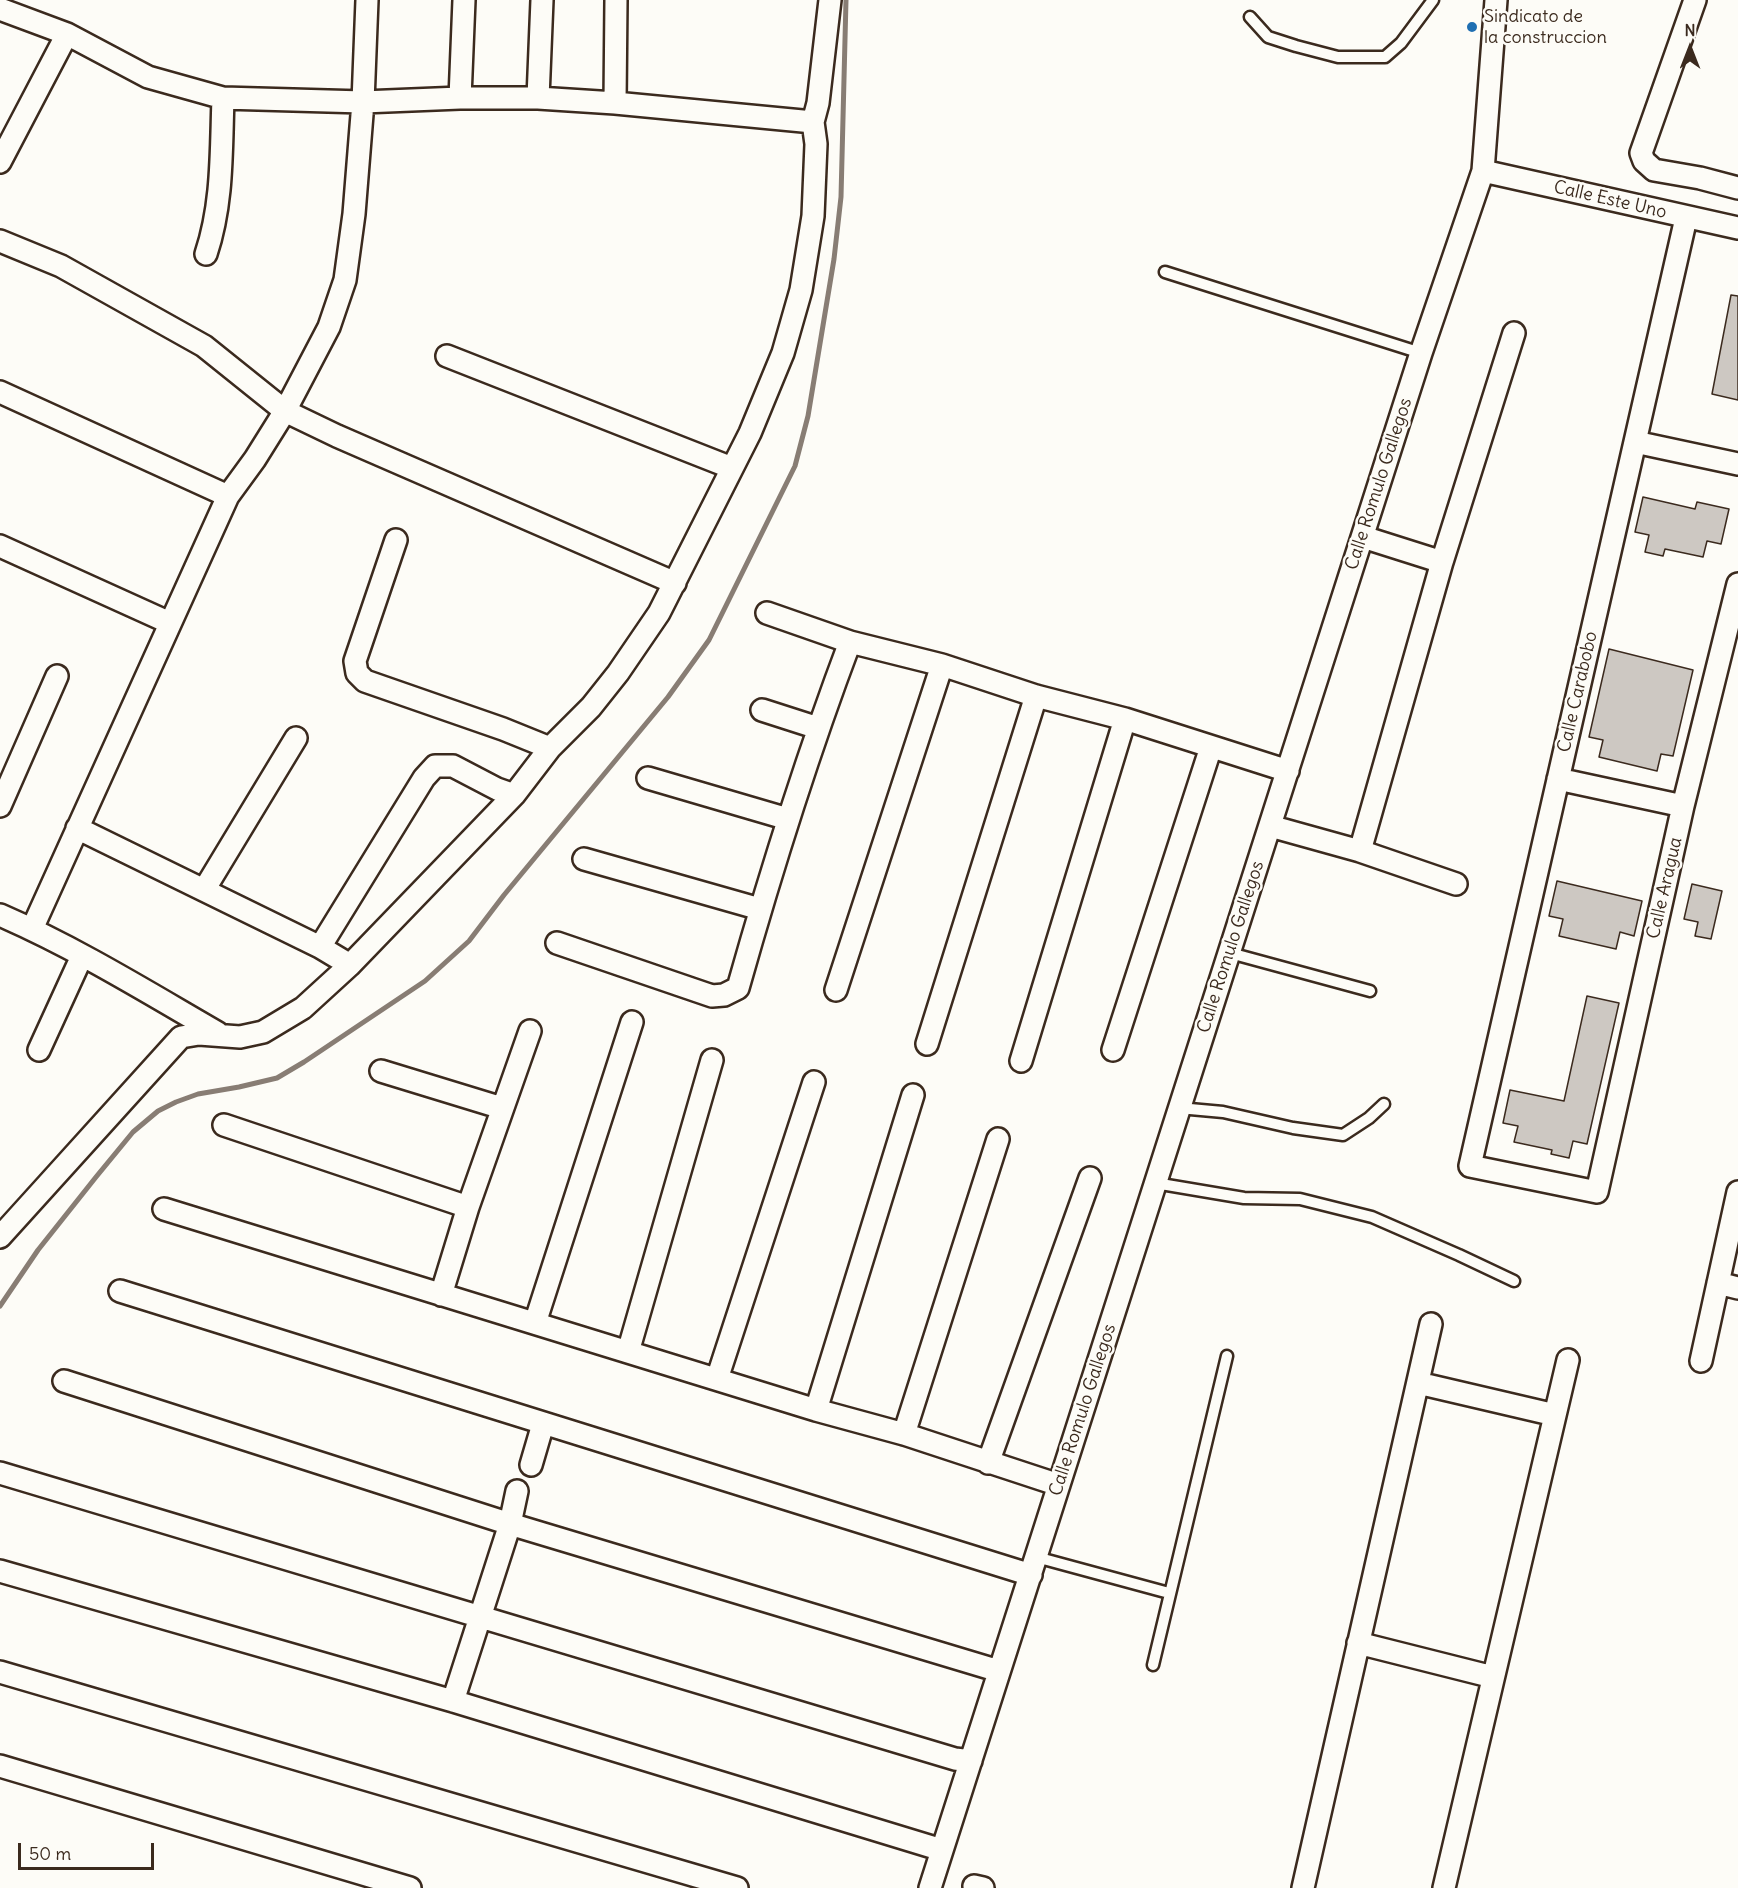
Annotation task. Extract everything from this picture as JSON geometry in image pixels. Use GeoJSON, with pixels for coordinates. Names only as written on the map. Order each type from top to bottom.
{"type":"FeatureCollection","features":[{"type":"Feature","properties":{"kind":"street"},"geometry":{"type":"LineString","coordinates":[[32,929],[228,496],[255,459],[285,411],[329,327],[345,280],[354,214],[363,102],[367,0]]}},
{"type":"Feature","properties":{"kind":"street"},"geometry":{"type":"LineString","coordinates":[[460,98],[464,0]]}},
{"type":"Feature","properties":{"kind":"street"},"geometry":{"type":"LineString","coordinates":[[538,98],[542,0]]}},
{"type":"Feature","properties":{"kind":"street"},"geometry":{"type":"LineString","coordinates":[[615,103],[616,0]]}},
{"type":"Feature","properties":{"kind":"street"},"geometry":{"type":"LineString","coordinates":[[0,1237],[181,1037],[199,1034],[240,1037],[263,1032],[303,1008],[350,965],[514,795],[550,748],[591,707],[659,614],[750,433],[783,353],[801,290],[813,216],[816,144],[813,122],[818,103],[830,0]]}},
{"type":"Feature","properties":{"kind":"street","name":"Calle Romulo Gallegos"},"geometry":{"type":"LineString","coordinates":[[930,1888],[1421,353],[1483,171],[1496,0]]}},
{"type":"Feature","properties":{"kind":"street"},"geometry":{"type":"LineString","coordinates":[[1695,0],[1641,153],[1644,161],[1654,170],[1700,178],[1738,188]]}},
{"type":"Feature","properties":{"kind":"street"},"geometry":{"type":"LineString","coordinates":[[0,9],[68,34],[148,77],[223,98],[363,102],[538,98],[813,122]]}},
{"type":"Feature","properties":{"kind":"street"},"geometry":{"type":"LineString","coordinates":[[0,162],[68,34]]}},
{"type":"Feature","properties":{"kind":"street"},"geometry":{"type":"LineString","coordinates":[[206,254],[215,229],[219,198],[223,98]]}},
{"type":"Feature","properties":{"kind":"street","name":"Calle Este Uno"},"geometry":{"type":"LineString","coordinates":[[1483,171],[1738,228]]}},
{"type":"Feature","properties":{"kind":"street","name":"Calle Carabobo"},"geometry":{"type":"LineString","coordinates":[[1597,1192],[1470,1166],[1686,218]]}},
{"type":"Feature","properties":{"kind":"street"},"geometry":{"type":"LineString","coordinates":[[0,241],[61,267],[204,346],[285,411],[675,584]]}},
{"type":"Feature","properties":{"kind":"street"},"geometry":{"type":"LineString","coordinates":[[1360,851],[1442,562],[1514,333]]}},
{"type":"Feature","properties":{"kind":"street"},"geometry":{"type":"LineString","coordinates":[[447,356],[732,468]]}},
{"type":"Feature","properties":{"kind":"street"},"geometry":{"type":"LineString","coordinates":[[0,392],[228,496]]}},
{"type":"Feature","properties":{"kind":"street"},"geometry":{"type":"LineString","coordinates":[[1635,442],[1738,464]]}},
{"type":"Feature","properties":{"kind":"street"},"geometry":{"type":"LineString","coordinates":[[1363,537],[1442,562]]}},
{"type":"Feature","properties":{"kind":"street"},"geometry":{"type":"LineString","coordinates":[[396,540],[355,661],[357,673],[365,681],[503,729],[550,748]]}},
{"type":"Feature","properties":{"kind":"street"},"geometry":{"type":"LineString","coordinates":[[0,546],[170,622]]}},
{"type":"Feature","properties":{"kind":"street","name":"Calle Aragua"},"geometry":{"type":"LineString","coordinates":[[1597,1192],[1683,806],[1738,584]]}},
{"type":"Feature","properties":{"kind":"street"},"geometry":{"type":"LineString","coordinates":[[767,613],[850,642],[942,665],[1036,696],[1125,719],[1288,771]]}},
{"type":"Feature","properties":{"kind":"street"},"geometry":{"type":"LineString","coordinates":[[557,943],[712,996],[724,995],[738,988],[788,819],[850,642]]}},
{"type":"Feature","properties":{"kind":"street"},"geometry":{"type":"LineString","coordinates":[[836,990],[942,665]]}},
{"type":"Feature","properties":{"kind":"street"},"geometry":{"type":"LineString","coordinates":[[0,806],[57,676]]}},
{"type":"Feature","properties":{"kind":"street"},"geometry":{"type":"LineString","coordinates":[[927,1044],[1036,696]]}},
{"type":"Feature","properties":{"kind":"street"},"geometry":{"type":"LineString","coordinates":[[762,710],[818,728]]}},
{"type":"Feature","properties":{"kind":"street"},"geometry":{"type":"LineString","coordinates":[[1021,1060],[1125,719]]}},
{"type":"Feature","properties":{"kind":"street"},"geometry":{"type":"LineString","coordinates":[[204,890],[296,738]]}},
{"type":"Feature","properties":{"kind":"street"},"geometry":{"type":"LineString","coordinates":[[1113,1050],[1212,747]]}},
{"type":"Feature","properties":{"kind":"street"},"geometry":{"type":"LineString","coordinates":[[320,947],[424,778],[435,766],[453,766],[497,789],[514,795]]}},
{"type":"Feature","properties":{"kind":"street"},"geometry":{"type":"LineString","coordinates":[[648,778],[788,819]]}},
{"type":"Feature","properties":{"kind":"street"},"geometry":{"type":"LineString","coordinates":[[1558,779],[1683,806]]}},
{"type":"Feature","properties":{"kind":"street"},"geometry":{"type":"LineString","coordinates":[[1270,826],[1360,851],[1456,884]]}},
{"type":"Feature","properties":{"kind":"street"},"geometry":{"type":"LineString","coordinates":[[77,828],[320,947],[350,965]]}},
{"type":"Feature","properties":{"kind":"street"},"geometry":{"type":"LineString","coordinates":[[584,859],[760,909]]}},
{"type":"Feature","properties":{"kind":"street"},"geometry":{"type":"LineString","coordinates":[[0,915],[82,956],[224,1036]]}},
{"type":"Feature","properties":{"kind":"street"},"geometry":{"type":"LineString","coordinates":[[39,1050],[82,956]]}},
{"type":"Feature","properties":{"kind":"street"},"geometry":{"type":"LineString","coordinates":[[535,1323],[632,1022]]}},
{"type":"Feature","properties":{"kind":"street"},"geometry":{"type":"LineString","coordinates":[[441,1295],[468,1207],[530,1030]]}},
{"type":"Feature","properties":{"kind":"street"},"geometry":{"type":"LineString","coordinates":[[628,1352],[712,1060]]}},
{"type":"Feature","properties":{"kind":"street"},"geometry":{"type":"LineString","coordinates":[[381,1071],[502,1108]]}},
{"type":"Feature","properties":{"kind":"street"},"geometry":{"type":"LineString","coordinates":[[717,1379],[814,1082]]}},
{"type":"Feature","properties":{"kind":"street"},"geometry":{"type":"LineString","coordinates":[[816,1410],[913,1095]]}},
{"type":"Feature","properties":{"kind":"street"},"geometry":{"type":"LineString","coordinates":[[224,1125],[468,1207]]}},
{"type":"Feature","properties":{"kind":"street"},"geometry":{"type":"LineString","coordinates":[[904,1434],[998,1139]]}},
{"type":"Feature","properties":{"kind":"street"},"geometry":{"type":"LineString","coordinates":[[988,1463],[1090,1178]]}},
{"type":"Feature","properties":{"kind":"street"},"geometry":{"type":"LineString","coordinates":[[1701,1361],[1728,1286],[1738,1192]]}},
{"type":"Feature","properties":{"kind":"street"},"geometry":{"type":"LineString","coordinates":[[164,1209],[816,1410],[904,1434],[1059,1485]]}},
{"type":"Feature","properties":{"kind":"street"},"geometry":{"type":"LineString","coordinates":[[120,1291],[543,1424],[1033,1566]]}},
{"type":"Feature","properties":{"kind":"street"},"geometry":{"type":"LineString","coordinates":[[1303,1888],[1431,1324]]}},
{"type":"Feature","properties":{"kind":"street"},"geometry":{"type":"LineString","coordinates":[[1444,1888],[1568,1360]]}},
{"type":"Feature","properties":{"kind":"street"},"geometry":{"type":"LineString","coordinates":[[64,1381],[510,1524],[999,1671]]}},
{"type":"Feature","properties":{"kind":"street"},"geometry":{"type":"LineString","coordinates":[[1418,1383],[1555,1415]]}},
{"type":"Feature","properties":{"kind":"street"},"geometry":{"type":"LineString","coordinates":[[531,1465],[543,1424]]}},
{"type":"Feature","properties":{"kind":"street"},"geometry":{"type":"LineString","coordinates":[[0,1473],[955,1759],[971,1761]]}},
{"type":"Feature","properties":{"kind":"street"},"geometry":{"type":"LineString","coordinates":[[453,1701],[510,1524],[517,1491]]}},
{"type":"Feature","properties":{"kind":"street"},"geometry":{"type":"LineString","coordinates":[[0,1571],[453,1701],[942,1850]]}},
{"type":"Feature","properties":{"kind":"street"},"geometry":{"type":"LineString","coordinates":[[1358,1643],[1493,1677]]}},
{"type":"Feature","properties":{"kind":"street"},"geometry":{"type":"LineString","coordinates":[[0,1672],[737,1888]]}},
{"type":"Feature","properties":{"kind":"street"},"geometry":{"type":"LineString","coordinates":[[0,1766],[410,1888]]}},
{"type":"Feature","properties":{"kind":"lane"},"geometry":{"type":"LineString","coordinates":[[1250,17],[1268,37],[1296,46],[1338,57],[1385,57],[1401,43],[1433,0]]}},
{"type":"Feature","properties":{"kind":"lane"},"geometry":{"type":"LineString","coordinates":[[1165,272],[1421,353]]}},
{"type":"Feature","properties":{"kind":"lane"},"geometry":{"type":"LineString","coordinates":[[1230,953],[1370,991]]}},
{"type":"Feature","properties":{"kind":"lane"},"geometry":{"type":"LineString","coordinates":[[1179,1108],[1223,1112],[1293,1128],[1343,1135],[1369,1118],[1384,1104]]}},
{"type":"Feature","properties":{"kind":"lane"},"geometry":{"type":"LineString","coordinates":[[1155,1183],[1244,1198],[1300,1199],[1372,1217],[1514,1281]]}},
{"type":"Feature","properties":{"kind":"lane"},"geometry":{"type":"LineString","coordinates":[[1153,1665],[1227,1356]]}},
{"type":"Feature","properties":{"kind":"lane"},"geometry":{"type":"LineString","coordinates":[[1033,1566],[1169,1593]]}},
{"type":"Feature","properties":{"kind":"building"},"geometry":{"type":"Polygon","coordinates":[[[1731,295],[1738,296],[1738,400],[1712,394],[1731,295]]]}},
{"type":"Feature","properties":{"kind":"building"},"geometry":{"type":"Polygon","coordinates":[[[1643,497],[1695,509],[1697,502],[1729,509],[1721,544],[1707,541],[1703,557],[1665,549],[1663,556],[1645,552],[1649,535],[1635,532],[1643,497]]]}},
{"type":"Feature","properties":{"kind":"building"},"geometry":{"type":"Polygon","coordinates":[[[1609,649],[1693,670],[1673,756],[1661,754],[1657,771],[1599,757],[1603,740],[1589,737],[1609,649]]]}},
{"type":"Feature","properties":{"kind":"building"},"geometry":{"type":"Polygon","coordinates":[[[1557,881],[1642,901],[1634,936],[1620,932],[1616,949],[1559,936],[1563,919],[1549,916],[1557,881]]]}},
{"type":"Feature","properties":{"kind":"building"},"geometry":{"type":"Polygon","coordinates":[[[1692,884],[1722,891],[1711,939],[1695,936],[1698,922],[1684,919],[1692,884]]]}},
{"type":"Feature","properties":{"kind":"building"},"geometry":{"type":"Polygon","coordinates":[[[1587,996],[1619,1003],[1587,1144],[1573,1141],[1569,1158],[1551,1154],[1552,1150],[1514,1142],[1518,1126],[1503,1123],[1510,1090],[1564,1101],[1587,996]]]}},
{"type":"Feature","properties":{"kind":"waterway"},"geometry":{"type":"LineString","coordinates":[[0,1306],[38,1250],[96,1177],[133,1132],[158,1111],[198,1094],[277,1078],[425,981],[469,941],[504,895],[668,697],[709,640],[795,466],[808,416],[834,259],[841,197],[846,0]]}},
{"type":"Feature","properties":{"kind":"place","name":"Sindicato de la construccion"},"geometry":{"type":"Point","coordinates":[1472,27]}}]}
